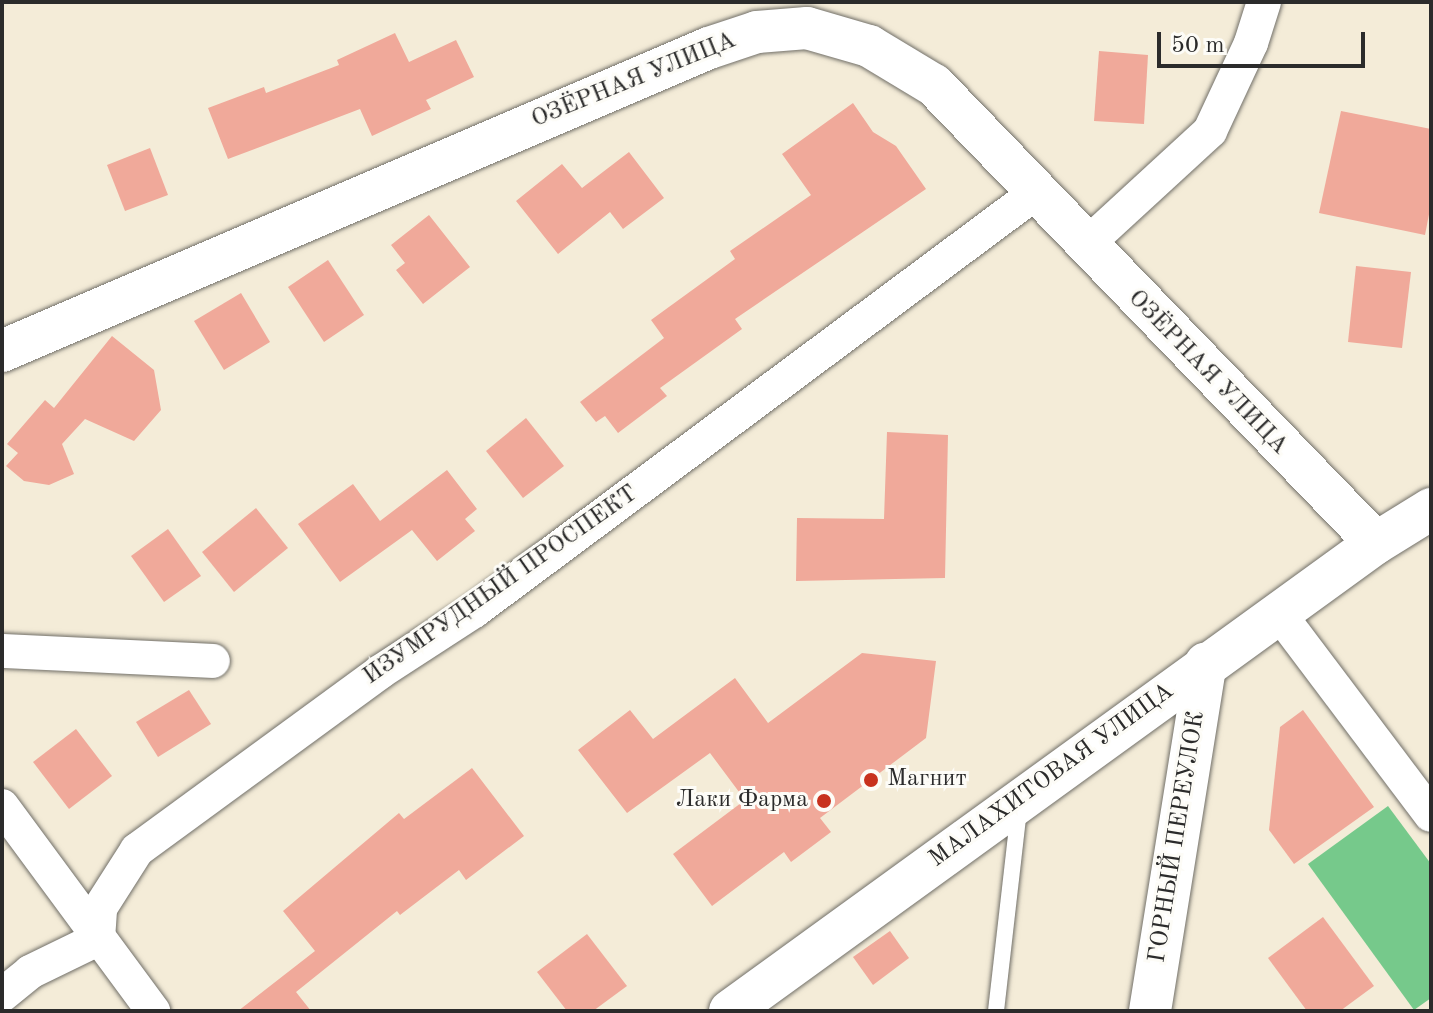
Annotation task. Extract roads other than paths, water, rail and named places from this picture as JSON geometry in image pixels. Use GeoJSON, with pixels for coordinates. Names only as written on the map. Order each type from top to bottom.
{"type":"FeatureCollection","features":[{"type":"Feature","properties":{"kind":"street"},"geometry":{"type":"LineString","coordinates":[[1085,246],[1210,131],[1251,43],[1264,2]]}},
{"type":"Feature","properties":{"kind":"street","name":"ОЗЁРНАЯ УЛИЦА"},"geometry":{"type":"LineString","coordinates":[[2,351],[521,126],[757,32],[807,28],[869,46],[934,85],[1034,194],[1376,543]]}},
{"type":"Feature","properties":{"kind":"street","name":"ИЗУМРУДНЫЙ ПРОСПЕКТ"},"geometry":{"type":"LineString","coordinates":[[98,939],[100,908],[137,850],[369,680],[474,611],[1034,194]]}},
{"type":"Feature","properties":{"kind":"street"},"geometry":{"type":"LineString","coordinates":[[1376,543],[1431,509]]}},
{"type":"Feature","properties":{"kind":"street","name":"МАЛАХИТОВАЯ УЛИЦА"},"geometry":{"type":"LineString","coordinates":[[730,1011],[1206,663],[1376,543]]}},
{"type":"Feature","properties":{"kind":"street"},"geometry":{"type":"LineString","coordinates":[[1278,612],[1431,815]]}},
{"type":"Feature","properties":{"kind":"street"},"geometry":{"type":"LineString","coordinates":[[2,651],[213,661]]}},
{"type":"Feature","properties":{"kind":"street","name":"ГОРНЫЙ ПЕРЕУЛОК"},"geometry":{"type":"LineString","coordinates":[[1150,1011],[1206,663]]}},
{"type":"Feature","properties":{"kind":"street"},"geometry":{"type":"LineString","coordinates":[[2,806],[153,1011]]}},
{"type":"Feature","properties":{"kind":"street"},"geometry":{"type":"LineString","coordinates":[[2,995],[30,972],[98,939]]}},
{"type":"Feature","properties":{"kind":"lane"},"geometry":{"type":"LineString","coordinates":[[996,1011],[1020,798]]}},
{"type":"Feature","properties":{"kind":"place","name":"Магнит"},"geometry":{"type":"Point","coordinates":[871,780]}},
{"type":"Feature","properties":{"kind":"place","name":"Лаки Фарма"},"geometry":{"type":"Point","coordinates":[824,801]}}]}
